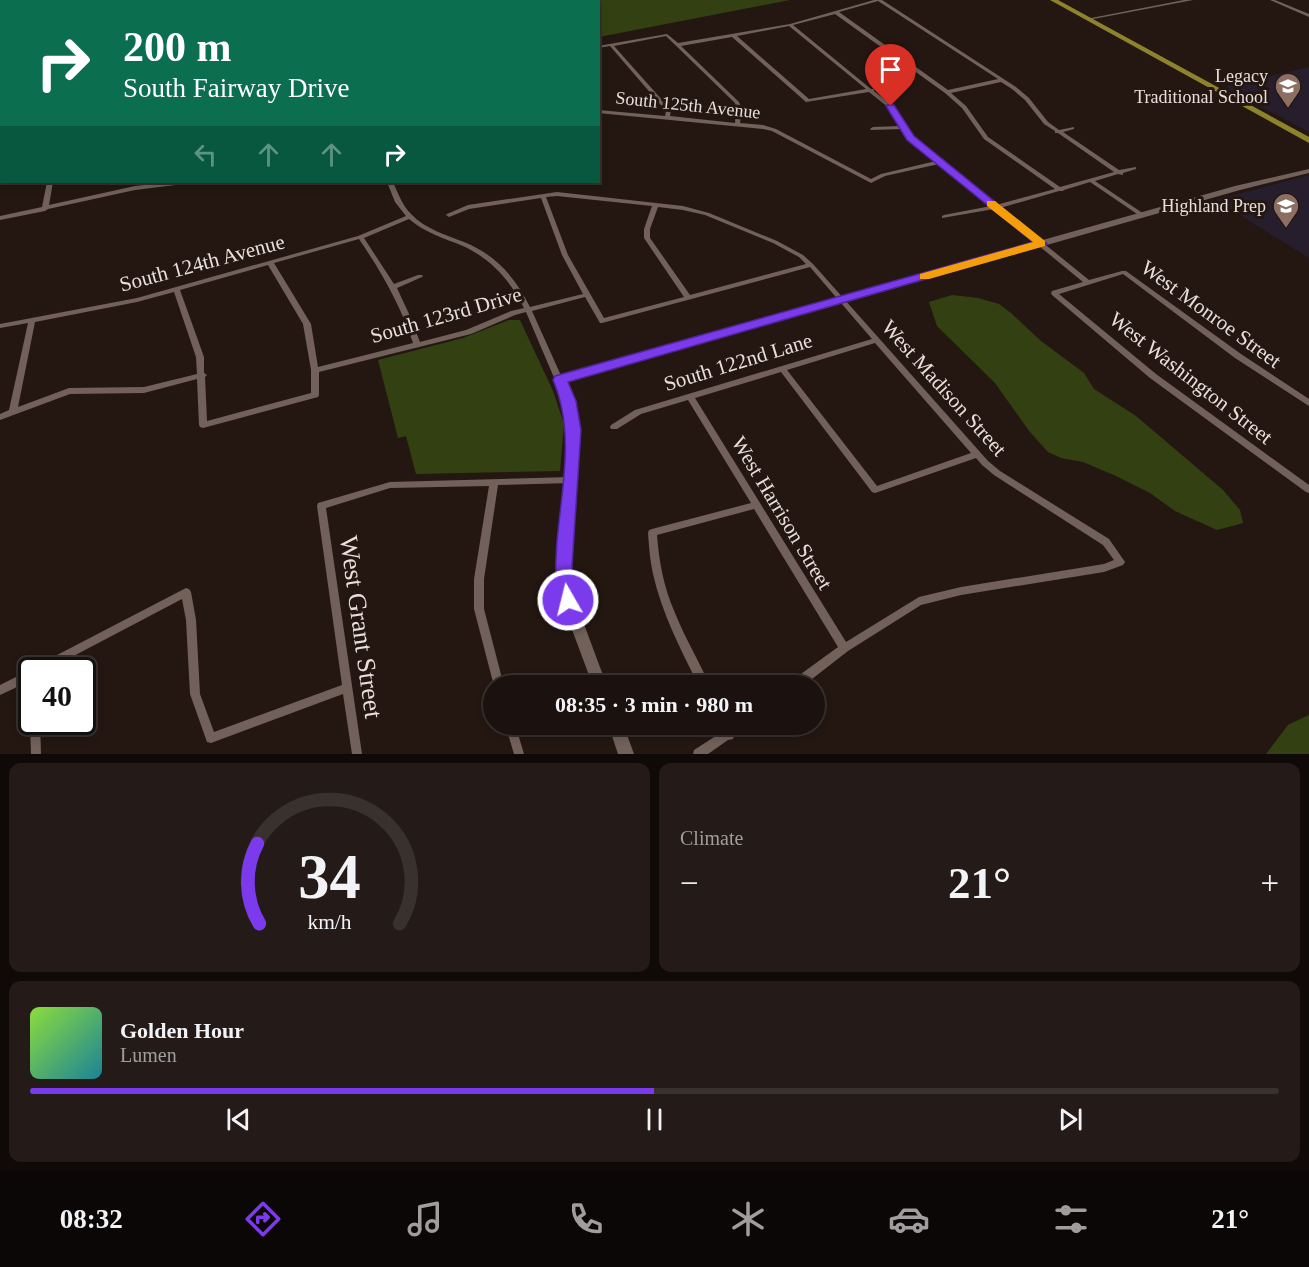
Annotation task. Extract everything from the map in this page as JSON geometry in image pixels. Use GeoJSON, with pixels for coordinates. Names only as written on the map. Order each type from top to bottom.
{"type":"FeatureCollection","features":[{"type":"Feature","properties":{"kind":"main road"},"geometry":{"type":"LineString","coordinates":[[1053,0],[1309,140]]}},
{"type":"Feature","properties":{"kind":"street"},"geometry":{"type":"LineString","coordinates":[[677,45],[790,25],[879,0],[1002,80],[1027,99],[1046,123],[1057,132],[1121,174]]}},
{"type":"Feature","properties":{"kind":"street"},"geometry":{"type":"LineString","coordinates":[[1088,19],[1191,0]]}},
{"type":"Feature","properties":{"kind":"street"},"geometry":{"type":"LineString","coordinates":[[1272,0],[1309,16]]}},
{"type":"Feature","properties":{"kind":"street"},"geometry":{"type":"LineString","coordinates":[[836,12],[947,92],[964,107],[986,138],[1061,190]]}},
{"type":"Feature","properties":{"kind":"street"},"geometry":{"type":"LineString","coordinates":[[790,25],[891,106],[911,138],[1088,283]]}},
{"type":"Feature","properties":{"kind":"street"},"geometry":{"type":"LineString","coordinates":[[733,35],[808,100],[872,90]]}},
{"type":"Feature","properties":{"kind":"street"},"geometry":{"type":"LineString","coordinates":[[600,47],[667,36],[736,103],[739,110],[737,125]]}},
{"type":"Feature","properties":{"kind":"street"},"geometry":{"type":"LineString","coordinates":[[611,45],[669,111],[667,117]]}},
{"type":"Feature","properties":{"kind":"street"},"geometry":{"type":"LineString","coordinates":[[947,92],[1002,80]]}},
{"type":"Feature","properties":{"kind":"street","name":"South 125th Avenue"},"geometry":{"type":"LineString","coordinates":[[600,111],[774,130],[871,181],[882,176],[939,162]]}},
{"type":"Feature","properties":{"kind":"street"},"geometry":{"type":"LineString","coordinates":[[873,129],[905,127]]}},
{"type":"Feature","properties":{"kind":"street"},"geometry":{"type":"LineString","coordinates":[[1057,132],[1072,128]]}},
{"type":"Feature","properties":{"kind":"street"},"geometry":{"type":"LineString","coordinates":[[1269,180],[1272,176],[1309,165]]}},
{"type":"Feature","properties":{"kind":"street"},"geometry":{"type":"LineString","coordinates":[[944,218],[1093,182],[1134,168]]}},
{"type":"Feature","properties":{"kind":"street"},"geometry":{"type":"LineString","coordinates":[[560,380],[1142,215],[1309,171]]}},
{"type":"Feature","properties":{"kind":"street"},"geometry":{"type":"LineString","coordinates":[[1093,182],[1142,215]]}},
{"type":"Feature","properties":{"kind":"street"},"geometry":{"type":"LineString","coordinates":[[45,209],[50,183]]}},
{"type":"Feature","properties":{"kind":"street"},"geometry":{"type":"LineString","coordinates":[[0,218],[45,209],[135,185],[168,183]]}},
{"type":"Feature","properties":{"kind":"street"},"geometry":{"type":"LineString","coordinates":[[390,183],[399,207],[409,217],[421,226],[494,262],[508,277],[527,310],[569,401],[573,423],[564,579],[568,600],[596,675]]}},
{"type":"Feature","properties":{"kind":"street"},"geometry":{"type":"LineString","coordinates":[[449,215],[468,207],[556,194],[656,205],[707,214],[790,249],[811,265]]}},
{"type":"Feature","properties":{"kind":"street"},"geometry":{"type":"LineString","coordinates":[[543,196],[565,255],[602,321],[811,265]]}},
{"type":"Feature","properties":{"kind":"street"},"geometry":{"type":"LineString","coordinates":[[656,205],[647,229],[647,238],[688,297]]}},
{"type":"Feature","properties":{"kind":"street","name":"South 124th Avenue"},"geometry":{"type":"LineString","coordinates":[[0,326],[137,300],[360,237],[409,217]]}},
{"type":"Feature","properties":{"kind":"street"},"geometry":{"type":"LineString","coordinates":[[360,237],[394,286],[406,310],[417,344]]}},
{"type":"Feature","properties":{"kind":"street"},"geometry":{"type":"LineString","coordinates":[[177,288],[200,357],[203,425],[315,395],[315,370],[307,324],[270,262]]}},
{"type":"Feature","properties":{"kind":"street","name":"West Madison Street"},"geometry":{"type":"LineString","coordinates":[[811,265],[977,454],[997,473],[1096,534],[1106,542],[1120,562],[1104,568],[935,596],[901,610],[844,648]]}},
{"type":"Feature","properties":{"kind":"street","name":"West Monroe Street"},"geometry":{"type":"LineString","coordinates":[[1088,283],[1124,272],[1238,356],[1309,403]]}},
{"type":"Feature","properties":{"kind":"street"},"geometry":{"type":"LineString","coordinates":[[394,286],[420,276]]}},
{"type":"Feature","properties":{"kind":"street","name":"West Washington Street"},"geometry":{"type":"LineString","coordinates":[[1088,283],[1054,293],[1153,376],[1309,490]]}},
{"type":"Feature","properties":{"kind":"street","name":"South 123rd Drive"},"geometry":{"type":"LineString","coordinates":[[315,370],[468,332],[527,310],[586,295]]}},
{"type":"Feature","properties":{"kind":"street"},"geometry":{"type":"LineString","coordinates":[[13,412],[32,319]]}},
{"type":"Feature","properties":{"kind":"street","name":"South 122nd Lane"},"geometry":{"type":"LineString","coordinates":[[614,428],[638,412],[877,340]]}},
{"type":"Feature","properties":{"kind":"street"},"geometry":{"type":"LineString","coordinates":[[783,369],[875,490],[977,454]]}},
{"type":"Feature","properties":{"kind":"street"},"geometry":{"type":"LineString","coordinates":[[0,417],[69,391],[144,390],[202,375]]}},
{"type":"Feature","properties":{"kind":"street","name":"West Harrison Street"},"geometry":{"type":"LineString","coordinates":[[690,396],[844,648]]}},
{"type":"Feature","properties":{"kind":"street"},"geometry":{"type":"LineString","coordinates":[[496,675],[479,609],[479,579],[494,482],[571,480]]}},
{"type":"Feature","properties":{"kind":"street","name":"West Grant Street"},"geometry":{"type":"LineString","coordinates":[[357,754],[321,506],[390,485],[494,482]]}},
{"type":"Feature","properties":{"kind":"street"},"geometry":{"type":"LineString","coordinates":[[700,675],[664,603],[653,558],[652,532],[756,505]]}},
{"type":"Feature","properties":{"kind":"street"},"geometry":{"type":"LineString","coordinates":[[63,657],[186,592],[191,620],[195,694],[211,738],[347,688]]}},
{"type":"Feature","properties":{"kind":"street"},"geometry":{"type":"LineString","coordinates":[[808,675],[844,648]]}},
{"type":"Feature","properties":{"kind":"street"},"geometry":{"type":"LineString","coordinates":[[0,690],[18,681]]}},
{"type":"Feature","properties":{"kind":"street"},"geometry":{"type":"LineString","coordinates":[[35,735],[36,754]]}},
{"type":"Feature","properties":{"kind":"street"},"geometry":{"type":"LineString","coordinates":[[513,735],[519,754]]}},
{"type":"Feature","properties":{"kind":"street"},"geometry":{"type":"LineString","coordinates":[[619,735],[626,754]]}},
{"type":"Feature","properties":{"kind":"street"},"geometry":{"type":"LineString","coordinates":[[698,754],[721,735]]}},
{"type":"Feature","properties":{"kind":"shaded area","name":"Legacy Traditional School"},"geometry":{"type":"Polygon","coordinates":[[[1309,67],[1309,132],[1224,87],[1309,67]]]}},
{"type":"Feature","properties":{"kind":"shaded area","name":"Highland Prep"},"geometry":{"type":"Polygon","coordinates":[[[1309,175],[1309,258],[1216,200],[1309,175]]]}},
{"type":"Feature","properties":{"kind":"green space"},"geometry":{"type":"Polygon","coordinates":[[[600,0],[790,0],[600,37],[600,0]]]}},
{"type":"Feature","properties":{"kind":"green space"},"geometry":{"type":"Polygon","coordinates":[[[952,295],[978,298],[999,304],[1011,313],[1041,341],[1084,373],[1094,389],[1136,416],[1223,490],[1240,510],[1243,523],[1217,530],[1175,511],[1150,493],[1116,476],[1083,462],[1061,458],[1048,452],[1030,432],[995,383],[937,326],[929,302],[952,295]]]}},
{"type":"Feature","properties":{"kind":"green space"},"geometry":{"type":"Polygon","coordinates":[[[509,320],[520,320],[553,391],[564,424],[560,471],[416,474],[406,436],[398,438],[378,360],[463,338],[509,320]]]}},
{"type":"Feature","properties":{"kind":"green space"},"geometry":{"type":"Polygon","coordinates":[[[1309,715],[1309,754],[1266,754],[1288,725],[1309,715]]]}},
{"type":"Feature","properties":{"kind":"waterway"},"geometry":{"type":"LineString","coordinates":[[1222,84],[1231,80]]}},
{"type":"Feature","properties":{"kind":"slow traffic"},"geometry":{"type":"LineString","coordinates":[[925,276],[1041,244],[991,203]]}},
{"type":"Feature","properties":{"kind":"place","name":"Legacy Traditional School"},"geometry":{"type":"Point","coordinates":[1288,109]}},
{"type":"Feature","properties":{"kind":"place","name":"Highland Prep"},"geometry":{"type":"Point","coordinates":[1286,229]}},
{"type":"Feature","properties":{"kind":"route"},"geometry":{"type":"LineString","coordinates":[[568,600],[564,566],[574,430],[569,401],[560,380],[1041,244],[911,138],[900,117],[891,106]]}}]}
